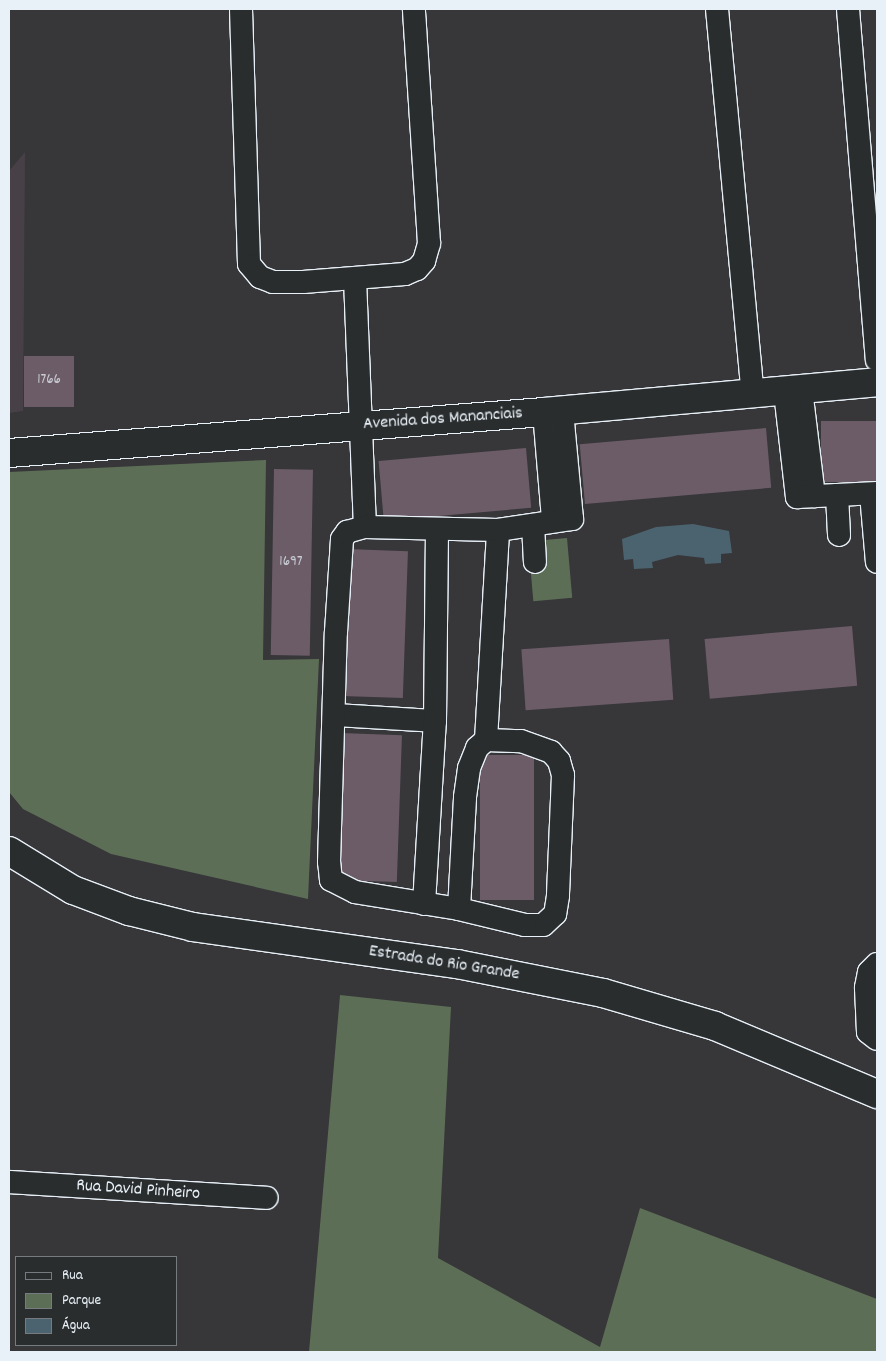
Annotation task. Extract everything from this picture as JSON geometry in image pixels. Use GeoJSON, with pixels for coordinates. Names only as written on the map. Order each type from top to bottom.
{"type":"FeatureCollection","features":[{"type":"Feature","properties":{"kind":"main road","name":"Avenida dos Mananciais"},"geometry":{"type":"LineString","coordinates":[[9,453],[553,411],[877,382]]}},
{"type":"Feature","properties":{"kind":"main road","name":"Estrada do Rio Grande"},"geometry":{"type":"LineString","coordinates":[[9,851],[73,890],[129,911],[193,927],[458,964],[603,993],[715,1026],[877,1094]]}},
{"type":"Feature","properties":{"kind":"street"},"geometry":{"type":"LineString","coordinates":[[241,9],[249,264],[260,277],[273,282],[355,279],[405,274],[417,269],[424,261],[429,243],[414,9]]}},
{"type":"Feature","properties":{"kind":"street"},"geometry":{"type":"LineString","coordinates":[[717,9],[753,394]]}},
{"type":"Feature","properties":{"kind":"street"},"geometry":{"type":"LineString","coordinates":[[848,9],[877,360]]}},
{"type":"Feature","properties":{"kind":"street"},"geometry":{"type":"LineString","coordinates":[[355,279],[365,527]]}},
{"type":"Feature","properties":{"kind":"street"},"geometry":{"type":"LineString","coordinates":[[793,390],[806,497],[874,494],[877,562]]}},
{"type":"Feature","properties":{"kind":"street"},"geometry":{"type":"LineString","coordinates":[[536,562],[553,521],[553,411]]}},
{"type":"Feature","properties":{"kind":"street"},"geometry":{"type":"LineString","coordinates":[[837,495],[839,535]]}},
{"type":"Feature","properties":{"kind":"street"},"geometry":{"type":"LineString","coordinates":[[459,909],[469,768],[477,748],[486,740],[521,741],[551,752],[559,762],[563,775],[558,896],[556,914],[543,926],[525,926],[459,909],[355,892],[331,880],[328,862],[341,549],[347,532],[365,527],[438,531],[498,530],[553,521]]}},
{"type":"Feature","properties":{"kind":"street"},"geometry":{"type":"LineString","coordinates":[[486,740],[498,530]]}},
{"type":"Feature","properties":{"kind":"street"},"geometry":{"type":"LineString","coordinates":[[424,904],[435,721],[438,531]]}},
{"type":"Feature","properties":{"kind":"street"},"geometry":{"type":"LineString","coordinates":[[334,715],[435,721]]}},
{"type":"Feature","properties":{"kind":"street"},"geometry":{"type":"LineString","coordinates":[[877,964],[869,972],[866,988],[868,1032],[877,1039]]}},
{"type":"Feature","properties":{"kind":"street","name":"Rua David Pinheiro"},"geometry":{"type":"LineString","coordinates":[[9,1182],[268,1198]]}},
{"type":"Feature","properties":{"kind":"shaded area"},"geometry":{"type":"Polygon","coordinates":[[[25,152],[23,411],[9,413],[9,171],[25,152]]]}},
{"type":"Feature","properties":{"kind":"green space"},"geometry":{"type":"Polygon","coordinates":[[[266,460],[263,660],[319,659],[308,899],[111,854],[23,809],[9,792],[9,472],[266,460]]]}},
{"type":"Feature","properties":{"kind":"green space"},"geometry":{"type":"Polygon","coordinates":[[[567,538],[572,598],[533,601],[528,541],[567,538]]]}},
{"type":"Feature","properties":{"kind":"green space"},"geometry":{"type":"Polygon","coordinates":[[[340,995],[451,1007],[438,1258],[600,1347],[640,1208],[877,1299],[877,1352],[309,1352],[340,995]]]}},
{"type":"Feature","properties":{"kind":"water"},"geometry":{"type":"Polygon","coordinates":[[[693,524],[729,531],[732,553],[721,554],[721,563],[705,564],[704,558],[678,555],[652,562],[653,568],[634,569],[633,559],[624,560],[622,539],[656,527],[693,524]]]}},
{"type":"Feature","properties":{"kind":"building"},"geometry":{"type":"Polygon","coordinates":[[[24,356],[74,356],[74,407],[24,407],[24,356]]]}},
{"type":"Feature","properties":{"kind":"building"},"geometry":{"type":"Polygon","coordinates":[[[821,421],[877,421],[877,482],[821,482],[821,421]]]}},
{"type":"Feature","properties":{"kind":"building"},"geometry":{"type":"Polygon","coordinates":[[[766,428],[771,488],[585,504],[580,444],[766,428]]]}},
{"type":"Feature","properties":{"kind":"building"},"geometry":{"type":"Polygon","coordinates":[[[526,448],[531,508],[384,521],[379,461],[526,448]]]}},
{"type":"Feature","properties":{"kind":"building"},"geometry":{"type":"Polygon","coordinates":[[[274,469],[313,470],[310,656],[271,655],[274,469]]]}},
{"type":"Feature","properties":{"kind":"building"},"geometry":{"type":"Polygon","coordinates":[[[347,549],[408,551],[403,698],[342,696],[347,549]]]}},
{"type":"Feature","properties":{"kind":"building"},"geometry":{"type":"Polygon","coordinates":[[[852,626],[857,686],[710,699],[705,639],[852,626]]]}},
{"type":"Feature","properties":{"kind":"building"},"geometry":{"type":"Polygon","coordinates":[[[669,639],[673,700],[526,710],[521,649],[669,639]]]}},
{"type":"Feature","properties":{"kind":"building"},"geometry":{"type":"Polygon","coordinates":[[[341,733],[402,735],[397,882],[336,880],[341,733]]]}},
{"type":"Feature","properties":{"kind":"building"},"geometry":{"type":"Polygon","coordinates":[[[480,755],[534,755],[534,900],[480,900],[480,755]]]}}]}
